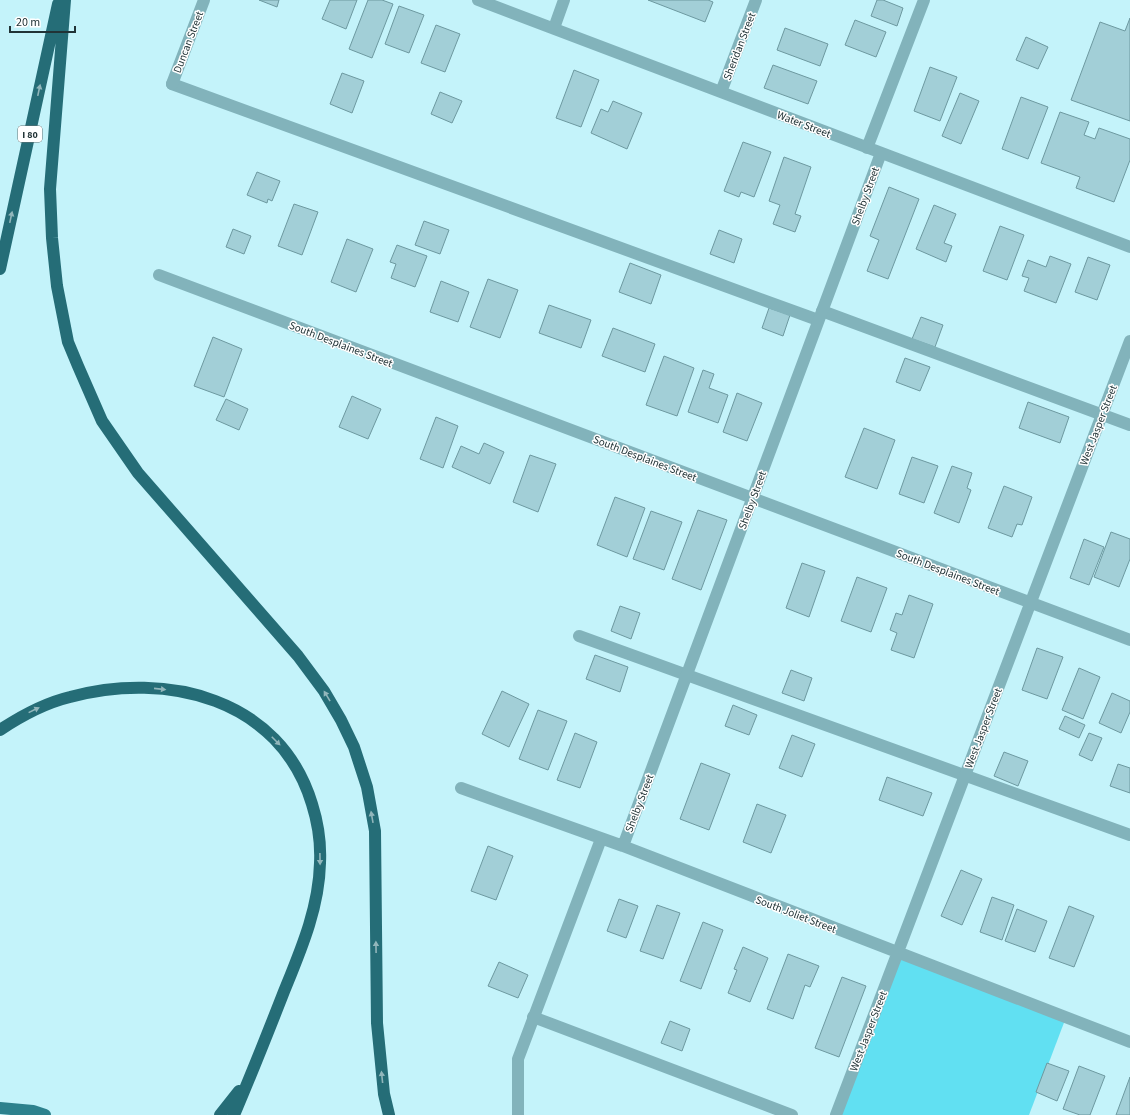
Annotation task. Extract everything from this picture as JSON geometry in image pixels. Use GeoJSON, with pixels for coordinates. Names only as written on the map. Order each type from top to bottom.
{"type":"FeatureCollection","features":[{"type":"Feature","properties":{"kind":"highway","name":"I 80"},"geometry":{"type":"LineString","coordinates":[[0,269],[59,0]]}},
{"type":"Feature","properties":{"kind":"highway"},"geometry":{"type":"LineString","coordinates":[[65,0],[50,189],[52,238],[58,286],[68,342],[102,421],[138,473],[298,656],[324,691],[341,720],[354,747],[367,787],[375,831],[377,1023],[384,1094],[389,1115]]}},
{"type":"Feature","properties":{"kind":"highway"},"geometry":{"type":"LineString","coordinates":[[0,730],[16,719],[29,713],[68,697],[97,690],[123,688],[184,692],[220,702],[234,708],[257,722],[279,743],[294,763],[306,785],[314,810],[319,835],[320,863],[318,892],[311,920],[299,954],[234,1115]]}},
{"type":"Feature","properties":{"kind":"highway"},"geometry":{"type":"LineString","coordinates":[[220,1115],[251,1075]]}},
{"type":"Feature","properties":{"kind":"main road"},"geometry":{"type":"LineString","coordinates":[[0,1108],[33,1111],[45,1115]]}},
{"type":"Feature","properties":{"kind":"street","name":"Duncan Street"},"geometry":{"type":"LineString","coordinates":[[204,0],[172,84],[820,316]]}},
{"type":"Feature","properties":{"kind":"street","name":"Water Street"},"geometry":{"type":"LineString","coordinates":[[478,0],[1130,247]]}},
{"type":"Feature","properties":{"kind":"street"},"geometry":{"type":"LineString","coordinates":[[554,28],[564,0]]}},
{"type":"Feature","properties":{"kind":"street","name":"Sheridan Street"},"geometry":{"type":"LineString","coordinates":[[722,92],[756,0]]}},
{"type":"Feature","properties":{"kind":"street"},"geometry":{"type":"LineString","coordinates":[[867,148],[924,0]]}},
{"type":"Feature","properties":{"kind":"street","name":"Shelby Street"},"geometry":{"type":"LineString","coordinates":[[623,846],[880,153]]}},
{"type":"Feature","properties":{"kind":"street","name":"South Desplaines Street"},"geometry":{"type":"LineString","coordinates":[[159,275],[1130,640]]}},
{"type":"Feature","properties":{"kind":"street"},"geometry":{"type":"LineString","coordinates":[[820,316],[1130,424]]}},
{"type":"Feature","properties":{"kind":"street","name":"West Jasper Street"},"geometry":{"type":"LineString","coordinates":[[836,1115],[1130,340]]}},
{"type":"Feature","properties":{"kind":"street"},"geometry":{"type":"LineString","coordinates":[[579,636],[1130,835]]}},
{"type":"Feature","properties":{"kind":"street","name":"South Joliet Street"},"geometry":{"type":"LineString","coordinates":[[461,788],[623,846],[1130,1042]]}},
{"type":"Feature","properties":{"kind":"street"},"geometry":{"type":"LineString","coordinates":[[518,1115],[518,1059],[601,839]]}},
{"type":"Feature","properties":{"kind":"street"},"geometry":{"type":"LineString","coordinates":[[533,1017],[792,1115]]}},
{"type":"Feature","properties":{"kind":"shaded area"},"geometry":{"type":"Polygon","coordinates":[[[899,956],[1065,1020],[1029,1115],[839,1115],[899,956]]]}},
{"type":"Feature","properties":{"kind":"building"},"geometry":{"type":"Polygon","coordinates":[[[259,0],[279,0],[277,7],[259,0]]]}},
{"type":"Feature","properties":{"kind":"building"},"geometry":{"type":"Polygon","coordinates":[[[330,0],[357,0],[346,29],[322,19],[330,0]]]}},
{"type":"Feature","properties":{"kind":"building"},"geometry":{"type":"Polygon","coordinates":[[[368,0],[382,0],[393,4],[372,58],[349,49],[368,0]]]}},
{"type":"Feature","properties":{"kind":"building"},"geometry":{"type":"Polygon","coordinates":[[[648,0],[708,0],[713,2],[705,22],[648,0]]]}},
{"type":"Feature","properties":{"kind":"building"},"geometry":{"type":"Polygon","coordinates":[[[877,0],[883,0],[903,8],[897,26],[871,16],[877,0]]]}},
{"type":"Feature","properties":{"kind":"building"},"geometry":{"type":"Polygon","coordinates":[[[399,6],[424,15],[409,53],[385,44],[399,6]]]}},
{"type":"Feature","properties":{"kind":"building"},"geometry":{"type":"Polygon","coordinates":[[[1130,18],[1130,121],[1071,100],[1100,22],[1125,31],[1130,18]]]}},
{"type":"Feature","properties":{"kind":"building"},"geometry":{"type":"Polygon","coordinates":[[[855,20],[886,32],[876,57],[845,45],[855,20]]]}},
{"type":"Feature","properties":{"kind":"building"},"geometry":{"type":"Polygon","coordinates":[[[436,25],[460,34],[445,72],[421,63],[436,25]]]}},
{"type":"Feature","properties":{"kind":"building"},"geometry":{"type":"Polygon","coordinates":[[[785,28],[828,44],[820,66],[777,50],[785,28]]]}},
{"type":"Feature","properties":{"kind":"building"},"geometry":{"type":"Polygon","coordinates":[[[1026,37],[1048,47],[1038,69],[1016,60],[1026,37]]]}},
{"type":"Feature","properties":{"kind":"building"},"geometry":{"type":"Polygon","coordinates":[[[773,65],[817,81],[808,104],[764,88],[773,65]]]}},
{"type":"Feature","properties":{"kind":"building"},"geometry":{"type":"Polygon","coordinates":[[[930,67],[957,77],[940,121],[914,111],[930,67]]]}},
{"type":"Feature","properties":{"kind":"building"},"geometry":{"type":"Polygon","coordinates":[[[574,70],[599,80],[581,127],[556,118],[574,70]]]}},
{"type":"Feature","properties":{"kind":"building"},"geometry":{"type":"Polygon","coordinates":[[[342,73],[364,81],[352,113],[330,104],[342,73]]]}},
{"type":"Feature","properties":{"kind":"building"},"geometry":{"type":"Polygon","coordinates":[[[440,92],[462,101],[452,123],[431,114],[440,92]]]}},
{"type":"Feature","properties":{"kind":"building"},"geometry":{"type":"Polygon","coordinates":[[[960,93],[979,101],[961,144],[942,136],[960,93]]]}},
{"type":"Feature","properties":{"kind":"building"},"geometry":{"type":"Polygon","coordinates":[[[1021,97],[1048,107],[1028,159],[1002,149],[1021,97]]]}},
{"type":"Feature","properties":{"kind":"building"},"geometry":{"type":"Polygon","coordinates":[[[613,101],[642,113],[627,149],[591,133],[601,109],[608,112],[613,101]]]}},
{"type":"Feature","properties":{"kind":"building"},"geometry":{"type":"Polygon","coordinates":[[[1060,112],[1089,122],[1084,135],[1095,139],[1099,128],[1130,139],[1130,160],[1114,202],[1076,188],[1080,177],[1041,163],[1060,112]]]}},
{"type":"Feature","properties":{"kind":"building"},"geometry":{"type":"Polygon","coordinates":[[[743,142],[771,152],[754,197],[741,192],[739,197],[724,191],[743,142]]]}},
{"type":"Feature","properties":{"kind":"building"},"geometry":{"type":"Polygon","coordinates":[[[784,157],[811,167],[795,214],[801,216],[795,232],[773,224],[780,205],[769,201],[784,157]]]}},
{"type":"Feature","properties":{"kind":"building"},"geometry":{"type":"Polygon","coordinates":[[[257,172],[280,181],[272,201],[268,199],[267,203],[247,195],[257,172]]]}},
{"type":"Feature","properties":{"kind":"building"},"geometry":{"type":"Polygon","coordinates":[[[889,187],[919,199],[888,279],[867,271],[879,240],[870,236],[889,187]]]}},
{"type":"Feature","properties":{"kind":"building"},"geometry":{"type":"Polygon","coordinates":[[[294,204],[318,212],[302,255],[278,246],[294,204]]]}},
{"type":"Feature","properties":{"kind":"building"},"geometry":{"type":"Polygon","coordinates":[[[934,205],[956,214],[944,243],[952,246],[946,262],[916,249],[934,205]]]}},
{"type":"Feature","properties":{"kind":"building"},"geometry":{"type":"Polygon","coordinates":[[[424,221],[449,230],[440,254],[415,245],[424,221]]]}},
{"type":"Feature","properties":{"kind":"building"},"geometry":{"type":"Polygon","coordinates":[[[1000,226],[1024,235],[1007,280],[983,271],[1000,226]]]}},
{"type":"Feature","properties":{"kind":"building"},"geometry":{"type":"Polygon","coordinates":[[[233,229],[251,236],[244,254],[226,247],[233,229]]]}},
{"type":"Feature","properties":{"kind":"building"},"geometry":{"type":"Polygon","coordinates":[[[719,230],[742,239],[734,263],[710,254],[719,230]]]}},
{"type":"Feature","properties":{"kind":"building"},"geometry":{"type":"Polygon","coordinates":[[[347,239],[373,249],[356,292],[331,282],[347,239]]]}},
{"type":"Feature","properties":{"kind":"building"},"geometry":{"type":"Polygon","coordinates":[[[397,245],[427,256],[415,287],[391,278],[396,264],[390,262],[397,245]]]}},
{"type":"Feature","properties":{"kind":"building"},"geometry":{"type":"Polygon","coordinates":[[[1050,256],[1071,264],[1056,303],[1024,291],[1029,278],[1022,276],[1028,260],[1046,267],[1050,256]]]}},
{"type":"Feature","properties":{"kind":"building"},"geometry":{"type":"Polygon","coordinates":[[[1088,257],[1110,265],[1097,300],[1075,292],[1088,257]]]}},
{"type":"Feature","properties":{"kind":"building"},"geometry":{"type":"Polygon","coordinates":[[[630,263],[661,275],[651,304],[619,292],[630,263]]]}},
{"type":"Feature","properties":{"kind":"building"},"geometry":{"type":"Polygon","coordinates":[[[488,279],[518,290],[500,338],[470,327],[488,279]]]}},
{"type":"Feature","properties":{"kind":"building"},"geometry":{"type":"Polygon","coordinates":[[[441,281],[469,292],[458,322],[430,312],[441,281]]]}},
{"type":"Feature","properties":{"kind":"building"},"geometry":{"type":"Polygon","coordinates":[[[549,305],[591,320],[581,348],[539,333],[549,305]]]}},
{"type":"Feature","properties":{"kind":"building"},"geometry":{"type":"Polygon","coordinates":[[[769,308],[790,315],[783,336],[762,328],[769,308]]]}},
{"type":"Feature","properties":{"kind":"building"},"geometry":{"type":"Polygon","coordinates":[[[921,317],[943,325],[935,347],[912,339],[921,317]]]}},
{"type":"Feature","properties":{"kind":"building"},"geometry":{"type":"Polygon","coordinates":[[[613,328],[655,344],[645,372],[602,356],[613,328]]]}},
{"type":"Feature","properties":{"kind":"building"},"geometry":{"type":"Polygon","coordinates":[[[213,337],[242,349],[224,397],[194,386],[213,337]]]}},
{"type":"Feature","properties":{"kind":"building"},"geometry":{"type":"Polygon","coordinates":[[[664,356],[694,368],[677,416],[646,405],[664,356]]]}},
{"type":"Feature","properties":{"kind":"building"},"geometry":{"type":"Polygon","coordinates":[[[905,358],[930,367],[920,391],[896,382],[905,358]]]}},
{"type":"Feature","properties":{"kind":"building"},"geometry":{"type":"Polygon","coordinates":[[[703,370],[714,374],[709,388],[728,395],[718,423],[688,412],[703,370]]]}},
{"type":"Feature","properties":{"kind":"building"},"geometry":{"type":"Polygon","coordinates":[[[737,393],[762,403],[747,441],[723,432],[737,393]]]}},
{"type":"Feature","properties":{"kind":"building"},"geometry":{"type":"Polygon","coordinates":[[[352,396],[381,409],[368,439],[339,427],[352,396]]]}},
{"type":"Feature","properties":{"kind":"building"},"geometry":{"type":"Polygon","coordinates":[[[226,399],[248,409],[239,430],[216,420],[226,399]]]}},
{"type":"Feature","properties":{"kind":"building"},"geometry":{"type":"Polygon","coordinates":[[[1028,402],[1069,417],[1060,443],[1019,428],[1028,402]]]}},
{"type":"Feature","properties":{"kind":"building"},"geometry":{"type":"Polygon","coordinates":[[[436,417],[458,426],[443,468],[420,459],[436,417]]]}},
{"type":"Feature","properties":{"kind":"building"},"geometry":{"type":"Polygon","coordinates":[[[864,428],[895,440],[877,489],[845,477],[864,428]]]}},
{"type":"Feature","properties":{"kind":"building"},"geometry":{"type":"Polygon","coordinates":[[[484,443],[504,452],[490,484],[452,467],[461,446],[479,454],[484,443]]]}},
{"type":"Feature","properties":{"kind":"building"},"geometry":{"type":"Polygon","coordinates":[[[530,455],[556,464],[538,512],[513,502],[530,455]]]}},
{"type":"Feature","properties":{"kind":"building"},"geometry":{"type":"Polygon","coordinates":[[[912,457],[938,466],[924,503],[899,494],[912,457]]]}},
{"type":"Feature","properties":{"kind":"building"},"geometry":{"type":"Polygon","coordinates":[[[952,466],[972,473],[967,488],[971,490],[959,523],[934,513],[952,466]]]}},
{"type":"Feature","properties":{"kind":"building"},"geometry":{"type":"Polygon","coordinates":[[[1004,486],[1032,497],[1022,525],[1017,524],[1012,537],[988,528],[1004,486]]]}},
{"type":"Feature","properties":{"kind":"building"},"geometry":{"type":"Polygon","coordinates":[[[615,497],[645,508],[627,557],[597,545],[615,497]]]}},
{"type":"Feature","properties":{"kind":"building"},"geometry":{"type":"Polygon","coordinates":[[[698,510],[727,520],[701,590],[672,579],[698,510]]]}},
{"type":"Feature","properties":{"kind":"building"},"geometry":{"type":"Polygon","coordinates":[[[651,511],[682,522],[664,570],[633,559],[651,511]]]}},
{"type":"Feature","properties":{"kind":"building"},"geometry":{"type":"Polygon","coordinates":[[[1111,532],[1130,539],[1130,559],[1119,587],[1094,577],[1111,532]]]}},
{"type":"Feature","properties":{"kind":"building"},"geometry":{"type":"Polygon","coordinates":[[[1084,539],[1104,547],[1089,585],[1070,578],[1084,539]]]}},
{"type":"Feature","properties":{"kind":"building"},"geometry":{"type":"Polygon","coordinates":[[[802,563],[825,571],[809,617],[786,608],[802,563]]]}},
{"type":"Feature","properties":{"kind":"building"},"geometry":{"type":"Polygon","coordinates":[[[857,577],[887,588],[871,632],[841,621],[857,577]]]}},
{"type":"Feature","properties":{"kind":"building"},"geometry":{"type":"Polygon","coordinates":[[[909,595],[933,604],[914,658],[891,650],[897,633],[890,630],[896,613],[902,615],[909,595]]]}},
{"type":"Feature","properties":{"kind":"building"},"geometry":{"type":"Polygon","coordinates":[[[620,606],[640,613],[631,639],[611,631],[620,606]]]}},
{"type":"Feature","properties":{"kind":"building"},"geometry":{"type":"Polygon","coordinates":[[[1037,648],[1063,657],[1047,699],[1022,690],[1037,648]]]}},
{"type":"Feature","properties":{"kind":"building"},"geometry":{"type":"Polygon","coordinates":[[[595,655],[628,667],[620,692],[586,679],[595,655]]]}},
{"type":"Feature","properties":{"kind":"building"},"geometry":{"type":"Polygon","coordinates":[[[1079,668],[1100,677],[1083,719],[1062,710],[1079,668]]]}},
{"type":"Feature","properties":{"kind":"building"},"geometry":{"type":"Polygon","coordinates":[[[791,670],[812,678],[804,701],[782,693],[791,670]]]}},
{"type":"Feature","properties":{"kind":"building"},"geometry":{"type":"Polygon","coordinates":[[[502,691],[529,704],[509,747],[482,734],[502,691]]]}},
{"type":"Feature","properties":{"kind":"building"},"geometry":{"type":"Polygon","coordinates":[[[1112,693],[1130,701],[1130,712],[1121,733],[1099,723],[1112,693]]]}},
{"type":"Feature","properties":{"kind":"building"},"geometry":{"type":"Polygon","coordinates":[[[733,705],[757,715],[749,735],[725,726],[733,705]]]}},
{"type":"Feature","properties":{"kind":"building"},"geometry":{"type":"Polygon","coordinates":[[[538,710],[567,721],[548,770],[519,759],[538,710]]]}},
{"type":"Feature","properties":{"kind":"building"},"geometry":{"type":"Polygon","coordinates":[[[1065,716],[1085,725],[1079,738],[1059,729],[1065,716]]]}},
{"type":"Feature","properties":{"kind":"building"},"geometry":{"type":"Polygon","coordinates":[[[575,733],[597,742],[580,788],[557,780],[575,733]]]}},
{"type":"Feature","properties":{"kind":"building"},"geometry":{"type":"Polygon","coordinates":[[[1089,733],[1102,738],[1092,761],[1079,755],[1089,733]]]}},
{"type":"Feature","properties":{"kind":"building"},"geometry":{"type":"Polygon","coordinates":[[[792,735],[815,744],[802,777],[779,768],[792,735]]]}},
{"type":"Feature","properties":{"kind":"building"},"geometry":{"type":"Polygon","coordinates":[[[1004,752],[1028,761],[1018,786],[994,776],[1004,752]]]}},
{"type":"Feature","properties":{"kind":"building"},"geometry":{"type":"Polygon","coordinates":[[[701,763],[730,774],[709,830],[680,819],[701,763]]]}},
{"type":"Feature","properties":{"kind":"building"},"geometry":{"type":"Polygon","coordinates":[[[1118,764],[1130,768],[1130,793],[1110,786],[1118,764]]]}},
{"type":"Feature","properties":{"kind":"building"},"geometry":{"type":"Polygon","coordinates":[[[887,777],[932,793],[923,816],[879,800],[887,777]]]}},
{"type":"Feature","properties":{"kind":"building"},"geometry":{"type":"Polygon","coordinates":[[[757,804],[786,815],[771,853],[743,842],[757,804]]]}},
{"type":"Feature","properties":{"kind":"building"},"geometry":{"type":"Polygon","coordinates":[[[488,846],[513,856],[496,900],[471,891],[488,846]]]}},
{"type":"Feature","properties":{"kind":"building"},"geometry":{"type":"Polygon","coordinates":[[[961,870],[982,879],[962,925],[941,916],[961,870]]]}},
{"type":"Feature","properties":{"kind":"building"},"geometry":{"type":"Polygon","coordinates":[[[992,897],[1014,905],[1002,940],[980,932],[992,897]]]}},
{"type":"Feature","properties":{"kind":"building"},"geometry":{"type":"Polygon","coordinates":[[[619,899],[638,906],[626,938],[607,931],[619,899]]]}},
{"type":"Feature","properties":{"kind":"building"},"geometry":{"type":"Polygon","coordinates":[[[657,905],[680,913],[663,959],[640,951],[657,905]]]}},
{"type":"Feature","properties":{"kind":"building"},"geometry":{"type":"Polygon","coordinates":[[[1069,906],[1094,916],[1074,967],[1049,958],[1069,906]]]}},
{"type":"Feature","properties":{"kind":"building"},"geometry":{"type":"Polygon","coordinates":[[[1017,909],[1047,921],[1035,952],[1005,941],[1017,909]]]}},
{"type":"Feature","properties":{"kind":"building"},"geometry":{"type":"Polygon","coordinates":[[[703,922],[723,930],[701,989],[680,981],[703,922]]]}},
{"type":"Feature","properties":{"kind":"building"},"geometry":{"type":"Polygon","coordinates":[[[743,947],[768,958],[750,1002],[728,993],[737,970],[734,969],[743,947]]]}},
{"type":"Feature","properties":{"kind":"building"},"geometry":{"type":"Polygon","coordinates":[[[788,954],[819,966],[810,987],[805,985],[793,1019],[767,1009],[788,954]]]}},
{"type":"Feature","properties":{"kind":"building"},"geometry":{"type":"Polygon","coordinates":[[[499,962],[528,975],[518,998],[488,986],[499,962]]]}},
{"type":"Feature","properties":{"kind":"building"},"geometry":{"type":"Polygon","coordinates":[[[842,977],[866,986],[839,1057],[815,1048],[842,977]]]}},
{"type":"Feature","properties":{"kind":"building"},"geometry":{"type":"Polygon","coordinates":[[[670,1021],[690,1029],[682,1051],[661,1043],[670,1021]]]}},
{"type":"Feature","properties":{"kind":"building"},"geometry":{"type":"Polygon","coordinates":[[[1047,1063],[1069,1071],[1057,1101],[1036,1092],[1047,1063]]]}},
{"type":"Feature","properties":{"kind":"building"},"geometry":{"type":"Polygon","coordinates":[[[1079,1066],[1105,1076],[1090,1115],[1080,1115],[1063,1109],[1079,1066]]]}},
{"type":"Feature","properties":{"kind":"building"},"geometry":{"type":"Polygon","coordinates":[[[1130,1077],[1130,1115],[1116,1115],[1130,1077]]]}}]}
